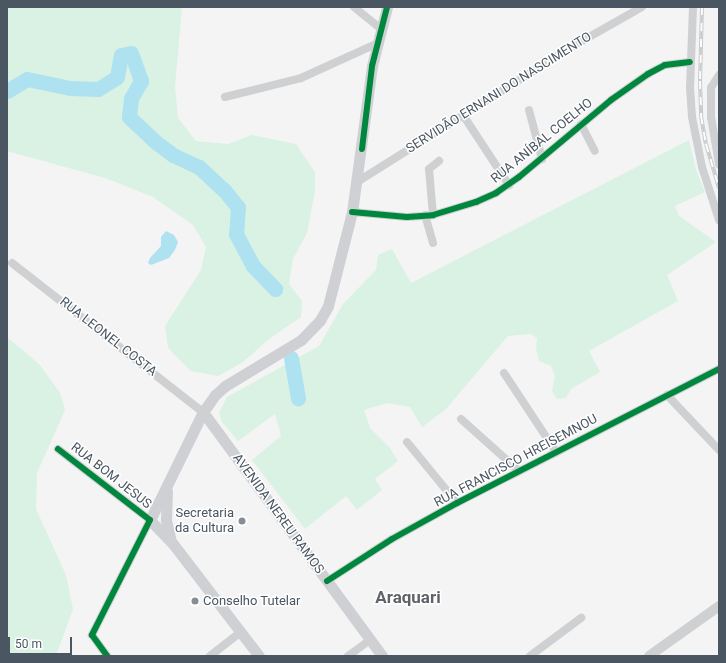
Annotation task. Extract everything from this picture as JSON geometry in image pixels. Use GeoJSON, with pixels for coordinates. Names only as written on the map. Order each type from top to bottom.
{"type":"FeatureCollection","features":[{"type":"Feature","properties":{"kind":"main road"},"geometry":{"type":"LineString","coordinates":[[150,520],[203,412],[225,386],[289,349],[311,332],[320,320],[334,290],[352,212],[376,44],[387,7]]}},
{"type":"Feature","properties":{"kind":"main road","name":"AVENIDA NEREU RAMOS"},"geometry":{"type":"LineString","coordinates":[[203,412],[382,656]]}},
{"type":"Feature","properties":{"kind":"main road"},"geometry":{"type":"LineString","coordinates":[[171,542],[165,508],[172,474]]}},
{"type":"Feature","properties":{"kind":"main road","name":"RUA BOM JESUS"},"geometry":{"type":"LineString","coordinates":[[150,520],[171,542],[259,656]]}},
{"type":"Feature","properties":{"kind":"street"},"geometry":{"type":"LineString","coordinates":[[354,7],[380,28]]}},
{"type":"Feature","properties":{"kind":"street","name":"SERVIDÃO ERNANI DO NASCIMENTO"},"geometry":{"type":"LineString","coordinates":[[357,182],[568,49],[642,7]]}},
{"type":"Feature","properties":{"kind":"street"},"geometry":{"type":"LineString","coordinates":[[693,7],[690,62],[691,95],[697,143],[719,220]]}},
{"type":"Feature","properties":{"kind":"street"},"geometry":{"type":"LineString","coordinates":[[225,97],[301,78],[376,44]]}},
{"type":"Feature","properties":{"kind":"street","name":"RUA ANÍBAL COELHO"},"geometry":{"type":"LineString","coordinates":[[352,212],[407,217],[429,215],[470,204],[509,185],[582,124],[648,74],[665,65],[690,62]]}},
{"type":"Feature","properties":{"kind":"street"},"geometry":{"type":"LineString","coordinates":[[719,75],[711,88],[711,117],[719,164]]}},
{"type":"Feature","properties":{"kind":"street"},"geometry":{"type":"LineString","coordinates":[[529,110],[542,158]]}},
{"type":"Feature","properties":{"kind":"street"},"geometry":{"type":"LineString","coordinates":[[463,115],[509,185]]}},
{"type":"Feature","properties":{"kind":"street"},"geometry":{"type":"LineString","coordinates":[[582,124],[595,151]]}},
{"type":"Feature","properties":{"kind":"street"},"geometry":{"type":"LineString","coordinates":[[433,243],[429,215],[429,170],[439,161]]}},
{"type":"Feature","properties":{"kind":"street","name":"RUA LEONEL COSTA"},"geometry":{"type":"LineString","coordinates":[[12,263],[203,412]]}},
{"type":"Feature","properties":{"kind":"street","name":"RUA FRANCISCO HREISEMNOU"},"geometry":{"type":"LineString","coordinates":[[327,581],[381,546],[458,503],[719,369]]}},
{"type":"Feature","properties":{"kind":"street"},"geometry":{"type":"LineString","coordinates":[[504,373],[556,452]]}},
{"type":"Feature","properties":{"kind":"street"},"geometry":{"type":"LineString","coordinates":[[667,396],[719,450]]}},
{"type":"Feature","properties":{"kind":"street"},"geometry":{"type":"LineString","coordinates":[[461,419],[519,471]]}},
{"type":"Feature","properties":{"kind":"street"},"geometry":{"type":"LineString","coordinates":[[407,442],[458,503]]}},
{"type":"Feature","properties":{"kind":"street","name":"RUA BOM JESUS"},"geometry":{"type":"LineString","coordinates":[[58,449],[150,520]]}},
{"type":"Feature","properties":{"kind":"street"},"geometry":{"type":"LineString","coordinates":[[107,656],[92,635],[150,520]]}},
{"type":"Feature","properties":{"kind":"street"},"geometry":{"type":"LineString","coordinates":[[649,656],[719,606]]}},
{"type":"Feature","properties":{"kind":"street"},"geometry":{"type":"LineString","coordinates":[[530,656],[582,618]]}},
{"type":"Feature","properties":{"kind":"street"},"geometry":{"type":"LineString","coordinates":[[210,656],[241,632]]}},
{"type":"Feature","properties":{"kind":"street"},"geometry":{"type":"LineString","coordinates":[[348,656],[370,640]]}},
{"type":"Feature","properties":{"kind":"green space"},"geometry":{"type":"Polygon","coordinates":[[[7,7],[182,7],[175,86],[178,118],[196,141],[228,144],[252,135],[296,144],[315,172],[315,191],[307,233],[293,259],[289,284],[302,301],[301,317],[269,339],[243,362],[218,376],[191,371],[168,348],[165,326],[201,270],[206,247],[193,225],[153,197],[105,178],[7,151],[7,7]]]}},
{"type":"Feature","properties":{"kind":"green space"},"geometry":{"type":"Polygon","coordinates":[[[689,140],[696,170],[705,192],[675,206],[679,216],[716,242],[667,275],[678,301],[589,351],[600,372],[571,389],[566,398],[557,399],[552,391],[555,376],[551,366],[539,361],[536,349],[537,338],[531,334],[508,336],[445,410],[422,427],[410,407],[387,403],[364,410],[370,428],[390,448],[398,461],[375,479],[382,490],[357,510],[346,496],[305,529],[252,460],[281,436],[275,414],[238,441],[222,422],[219,413],[227,397],[319,346],[343,304],[376,270],[378,255],[392,249],[411,283],[689,140]]]}},
{"type":"Feature","properties":{"kind":"green space"},"geometry":{"type":"Polygon","coordinates":[[[7,337],[40,365],[60,393],[65,410],[37,473],[36,509],[66,575],[73,609],[56,656],[7,656],[7,337]]]}},
{"type":"Feature","properties":{"kind":"water"},"geometry":{"type":"Polygon","coordinates":[[[166,231],[174,235],[178,242],[175,250],[169,258],[151,265],[148,263],[150,258],[161,246],[161,237],[166,231]]]}},
{"type":"Feature","properties":{"kind":"waterway"},"geometry":{"type":"LineString","coordinates":[[7,91],[27,79],[70,88],[98,89],[117,77],[121,55],[131,53],[141,81],[131,98],[129,117],[157,143],[173,155],[199,167],[224,190],[238,207],[236,234],[253,266],[275,289]]}},
{"type":"Feature","properties":{"kind":"waterway"},"geometry":{"type":"LineString","coordinates":[[291,358],[298,398]]}},
{"type":"Feature","properties":{"kind":"railway"},"geometry":{"type":"LineString","coordinates":[[702,7],[700,81],[701,116],[706,144],[719,188]]}},
{"type":"Feature","properties":{"kind":"cycle path"},"geometry":{"type":"LineString","coordinates":[[362,149],[372,66],[387,7]]}},
{"type":"Feature","properties":{"kind":"cycle path"},"geometry":{"type":"LineString","coordinates":[[352,212],[407,217],[433,215],[476,202],[496,193],[519,177],[611,100],[648,74],[665,65],[690,62]]}},
{"type":"Feature","properties":{"kind":"cycle path"},"geometry":{"type":"LineString","coordinates":[[327,581],[392,539],[457,503],[719,369]]}},
{"type":"Feature","properties":{"kind":"cycle path"},"geometry":{"type":"LineString","coordinates":[[58,449],[150,520],[92,635],[107,656]]}},
{"type":"Feature","properties":{"kind":"place","name":"Secretaria da Cultura"},"geometry":{"type":"Point","coordinates":[242,521]}},
{"type":"Feature","properties":{"kind":"place","name":"Conselho Tutelar"},"geometry":{"type":"Point","coordinates":[195,601]}},
{"type":"Feature","properties":{"kind":"district","name":"Araquari"},"geometry":{"type":"Point","coordinates":[408,598]}}]}
